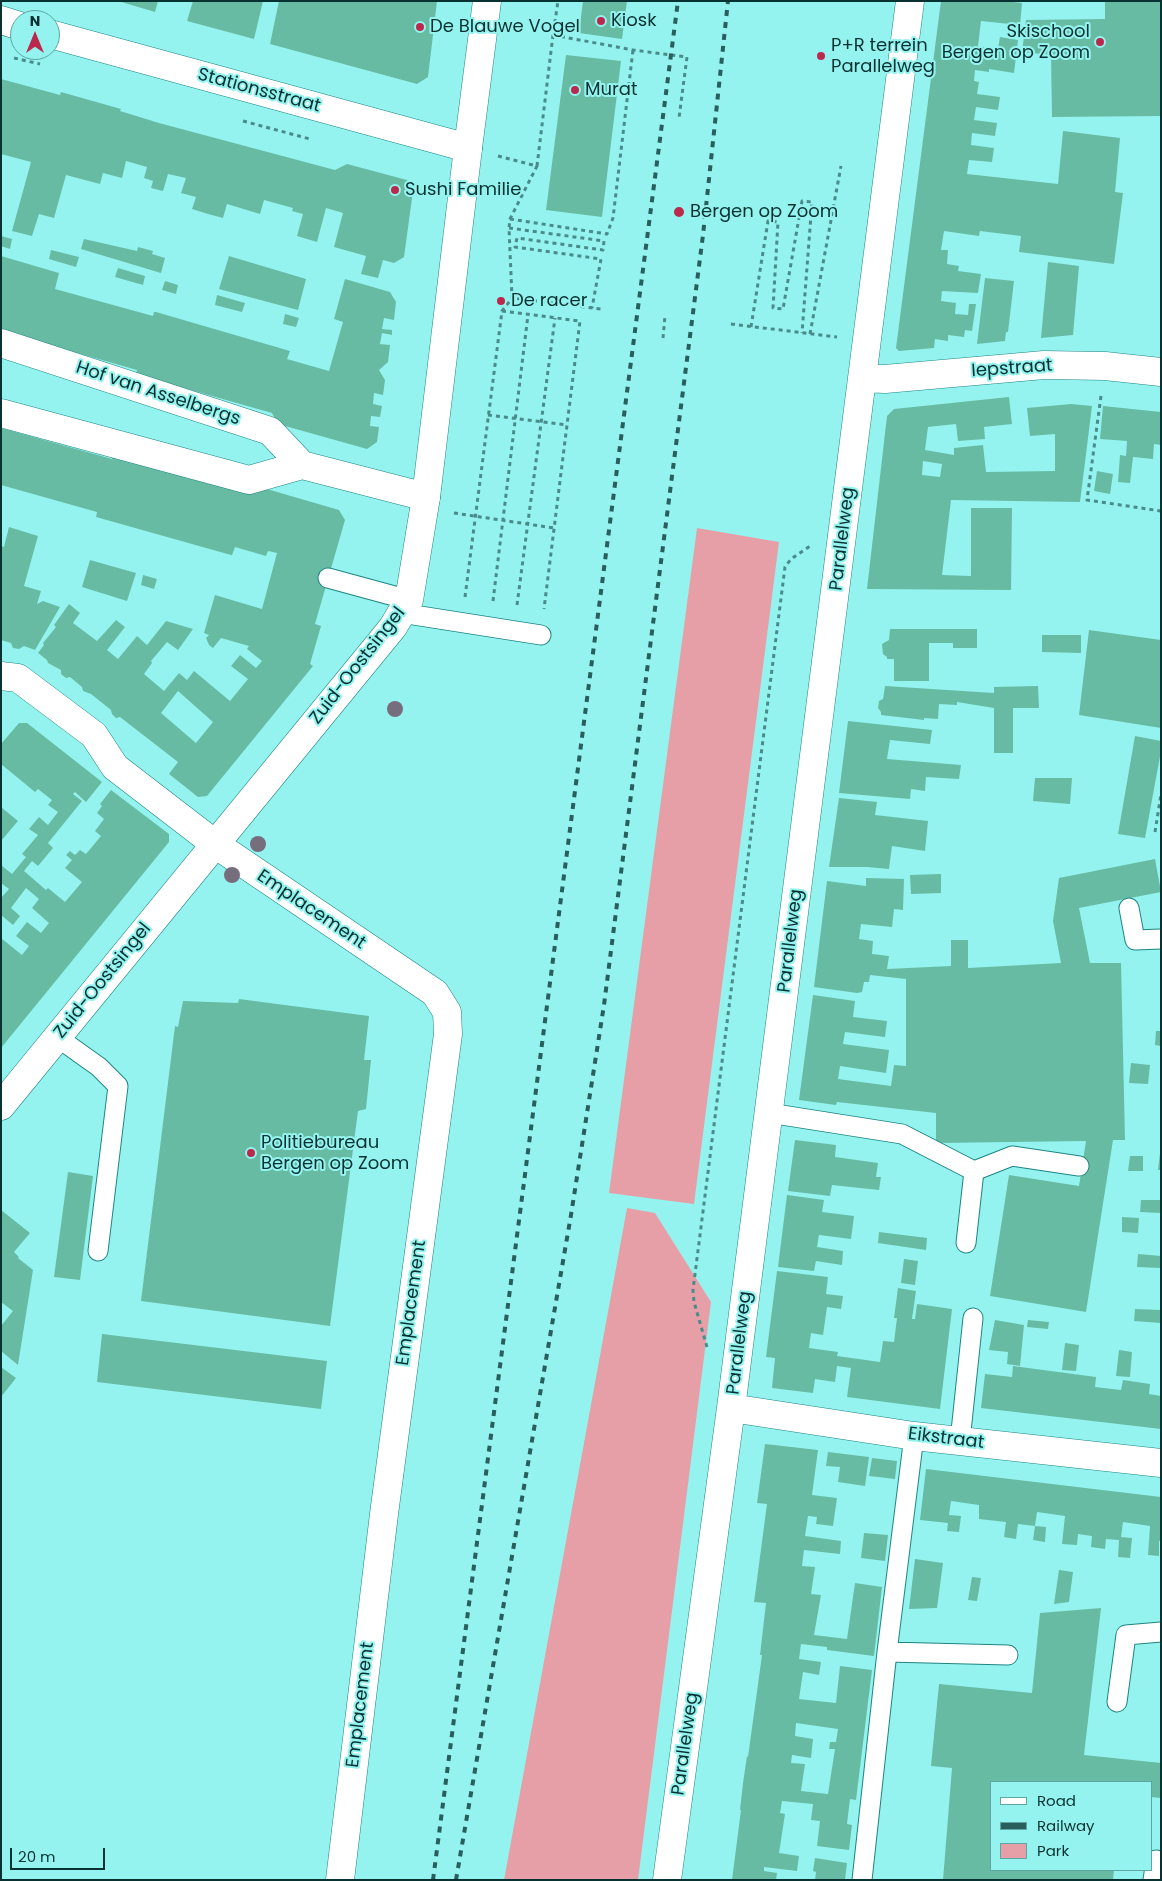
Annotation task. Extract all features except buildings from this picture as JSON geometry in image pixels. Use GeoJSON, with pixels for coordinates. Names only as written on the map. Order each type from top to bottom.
{"type":"FeatureCollection","features":[{"type":"Feature","properties":{"kind":"street","name":"Parallelweg"},"geometry":{"type":"LineString","coordinates":[[667,1880],[731,1408],[910,1]]}},
{"type":"Feature","properties":{"kind":"street","name":"Zuid-Oostsingel"},"geometry":{"type":"LineString","coordinates":[[1,1106],[387,634],[405,606],[425,503],[468,148],[488,2]]}},
{"type":"Feature","properties":{"kind":"street","name":"Stationsstraat"},"geometry":{"type":"LineString","coordinates":[[60,37],[468,148]]}},
{"type":"Feature","properties":{"kind":"street","name":"Hof van Asselbergs"},"geometry":{"type":"LineString","coordinates":[[1,343],[270,431],[302,465]]}},
{"type":"Feature","properties":{"kind":"street","name":"Iepstraat"},"geometry":{"type":"LineString","coordinates":[[863,378],[885,380],[1044,365],[1105,366],[1161,372]]}},
{"type":"Feature","properties":{"kind":"street"},"geometry":{"type":"LineString","coordinates":[[1,413],[249,480],[302,465],[425,503]]}},
{"type":"Feature","properties":{"kind":"street","name":"Emplacement"},"geometry":{"type":"LineString","coordinates":[[1,676],[18,678],[94,735],[115,767],[215,844],[435,993],[447,1012],[448,1034],[383,1524],[340,1880]]}},
{"type":"Feature","properties":{"kind":"street","name":"Eikstraat"},"geometry":{"type":"LineString","coordinates":[[731,1408],[914,1436],[1161,1463]]}},
{"type":"Feature","properties":{"kind":"lane"},"geometry":{"type":"LineString","coordinates":[[328,578],[405,606],[462,622],[541,635]]}},
{"type":"Feature","properties":{"kind":"lane"},"geometry":{"type":"LineString","coordinates":[[1129,908],[1135,940],[1161,939]]}},
{"type":"Feature","properties":{"kind":"lane"},"geometry":{"type":"LineString","coordinates":[[57,1037],[99,1067],[118,1086],[98,1251]]}},
{"type":"Feature","properties":{"kind":"lane"},"geometry":{"type":"LineString","coordinates":[[769,1114],[902,1134],[974,1171],[1012,1156],[1079,1166]]}},
{"type":"Feature","properties":{"kind":"lane"},"geometry":{"type":"LineString","coordinates":[[966,1243],[974,1171]]}},
{"type":"Feature","properties":{"kind":"lane"},"geometry":{"type":"LineString","coordinates":[[960,1441],[973,1318]]}},
{"type":"Feature","properties":{"kind":"lane"},"geometry":{"type":"LineString","coordinates":[[862,1880],[887,1652],[914,1436]]}},
{"type":"Feature","properties":{"kind":"lane"},"geometry":{"type":"LineString","coordinates":[[1117,1702],[1126,1635],[1161,1632]]}},
{"type":"Feature","properties":{"kind":"lane"},"geometry":{"type":"LineString","coordinates":[[887,1652],[1008,1655]]}},
{"type":"Feature","properties":{"kind":"lane"},"geometry":{"type":"LineString","coordinates":[[1153,1880],[1156,1860]]}},
{"type":"Feature","properties":{"kind":"path"},"geometry":{"type":"LineString","coordinates":[[462,622],[502,311],[512,298],[510,219],[537,166],[558,1]]}},
{"type":"Feature","properties":{"kind":"path"},"geometry":{"type":"LineString","coordinates":[[553,35],[633,50],[688,57],[679,118]]}},
{"type":"Feature","properties":{"kind":"path"},"geometry":{"type":"LineString","coordinates":[[510,219],[608,234],[613,218],[633,50]]}},
{"type":"Feature","properties":{"kind":"path"},"geometry":{"type":"LineString","coordinates":[[468,148],[537,166]]}},
{"type":"Feature","properties":{"kind":"path"},"geometry":{"type":"LineString","coordinates":[[810,334],[840,166]]}},
{"type":"Feature","properties":{"kind":"path"},"geometry":{"type":"LineString","coordinates":[[751,327],[768,221],[778,222],[773,308],[783,309],[802,201],[812,202],[802,333]]}},
{"type":"Feature","properties":{"kind":"path"},"geometry":{"type":"LineString","coordinates":[[509,228],[604,241],[603,250],[517,238],[516,247],[601,259],[592,308]]}},
{"type":"Feature","properties":{"kind":"path"},"geometry":{"type":"LineString","coordinates":[[512,298],[601,309]]}},
{"type":"Feature","properties":{"kind":"path"},"geometry":{"type":"LineString","coordinates":[[502,311],[580,321],[541,635]]}},
{"type":"Feature","properties":{"kind":"path"},"geometry":{"type":"LineString","coordinates":[[490,627],[528,315]]}},
{"type":"Feature","properties":{"kind":"path"},"geometry":{"type":"LineString","coordinates":[[663,338],[665,316]]}},
{"type":"Feature","properties":{"kind":"path"},"geometry":{"type":"LineString","coordinates":[[514,630],[555,318]]}},
{"type":"Feature","properties":{"kind":"path"},"geometry":{"type":"LineString","coordinates":[[731,324],[867,341]]}},
{"type":"Feature","properties":{"kind":"path"},"geometry":{"type":"LineString","coordinates":[[1105,366],[1087,500],[1161,512]]}},
{"type":"Feature","properties":{"kind":"path"},"geometry":{"type":"LineString","coordinates":[[488,415],[567,425]]}},
{"type":"Feature","properties":{"kind":"path"},"geometry":{"type":"LineString","coordinates":[[425,503],[475,516],[554,528]]}},
{"type":"Feature","properties":{"kind":"path","name":"Parallelweg"},"geometry":{"type":"LineString","coordinates":[[710,1356],[694,1302],[693,1290],[771,675],[785,567],[791,559],[814,542]]}},
{"type":"Feature","properties":{"kind":"path"},"geometry":{"type":"LineString","coordinates":[[1155,832],[1161,794]]}},
{"type":"Feature","properties":{"kind":"green space"},"geometry":{"type":"Polygon","coordinates":[[[697,528],[779,542],[694,1204],[609,1193],[697,528]]]}},
{"type":"Feature","properties":{"kind":"green space"},"geometry":{"type":"Polygon","coordinates":[[[627,1208],[655,1213],[711,1302],[638,1880],[504,1880],[627,1208]]]}},
{"type":"Feature","properties":{"kind":"railway"},"geometry":{"type":"LineString","coordinates":[[433,1880],[678,1]]}},
{"type":"Feature","properties":{"kind":"railway"},"geometry":{"type":"LineString","coordinates":[[456,1880],[571,1215],[604,1005],[703,235],[728,1]]}},
{"type":"Feature","properties":{"kind":"place","name":"Kiosk"},"geometry":{"type":"Point","coordinates":[601,21]}},
{"type":"Feature","properties":{"kind":"place","name":"De Blauwe Vogel"},"geometry":{"type":"Point","coordinates":[420,27]}},
{"type":"Feature","properties":{"kind":"place","name":"Skischool Bergen op Zoom"},"geometry":{"type":"Point","coordinates":[1100,42]}},
{"type":"Feature","properties":{"kind":"place","name":"P+R terrein Parallelweg"},"geometry":{"type":"Point","coordinates":[821,56]}},
{"type":"Feature","properties":{"kind":"place","name":"Murat"},"geometry":{"type":"Point","coordinates":[575,90]}},
{"type":"Feature","properties":{"kind":"place","name":"Sushi Familie"},"geometry":{"type":"Point","coordinates":[395,190]}},
{"type":"Feature","properties":{"kind":"place","name":"Bergen op Zoom"},"geometry":{"type":"Point","coordinates":[679,212]}},
{"type":"Feature","properties":{"kind":"place","name":"De racer"},"geometry":{"type":"Point","coordinates":[501,301]}},
{"type":"Feature","properties":{"kind":"place","name":"Politiebureau Bergen op Zoom"},"geometry":{"type":"Point","coordinates":[251,1153]}}]}
